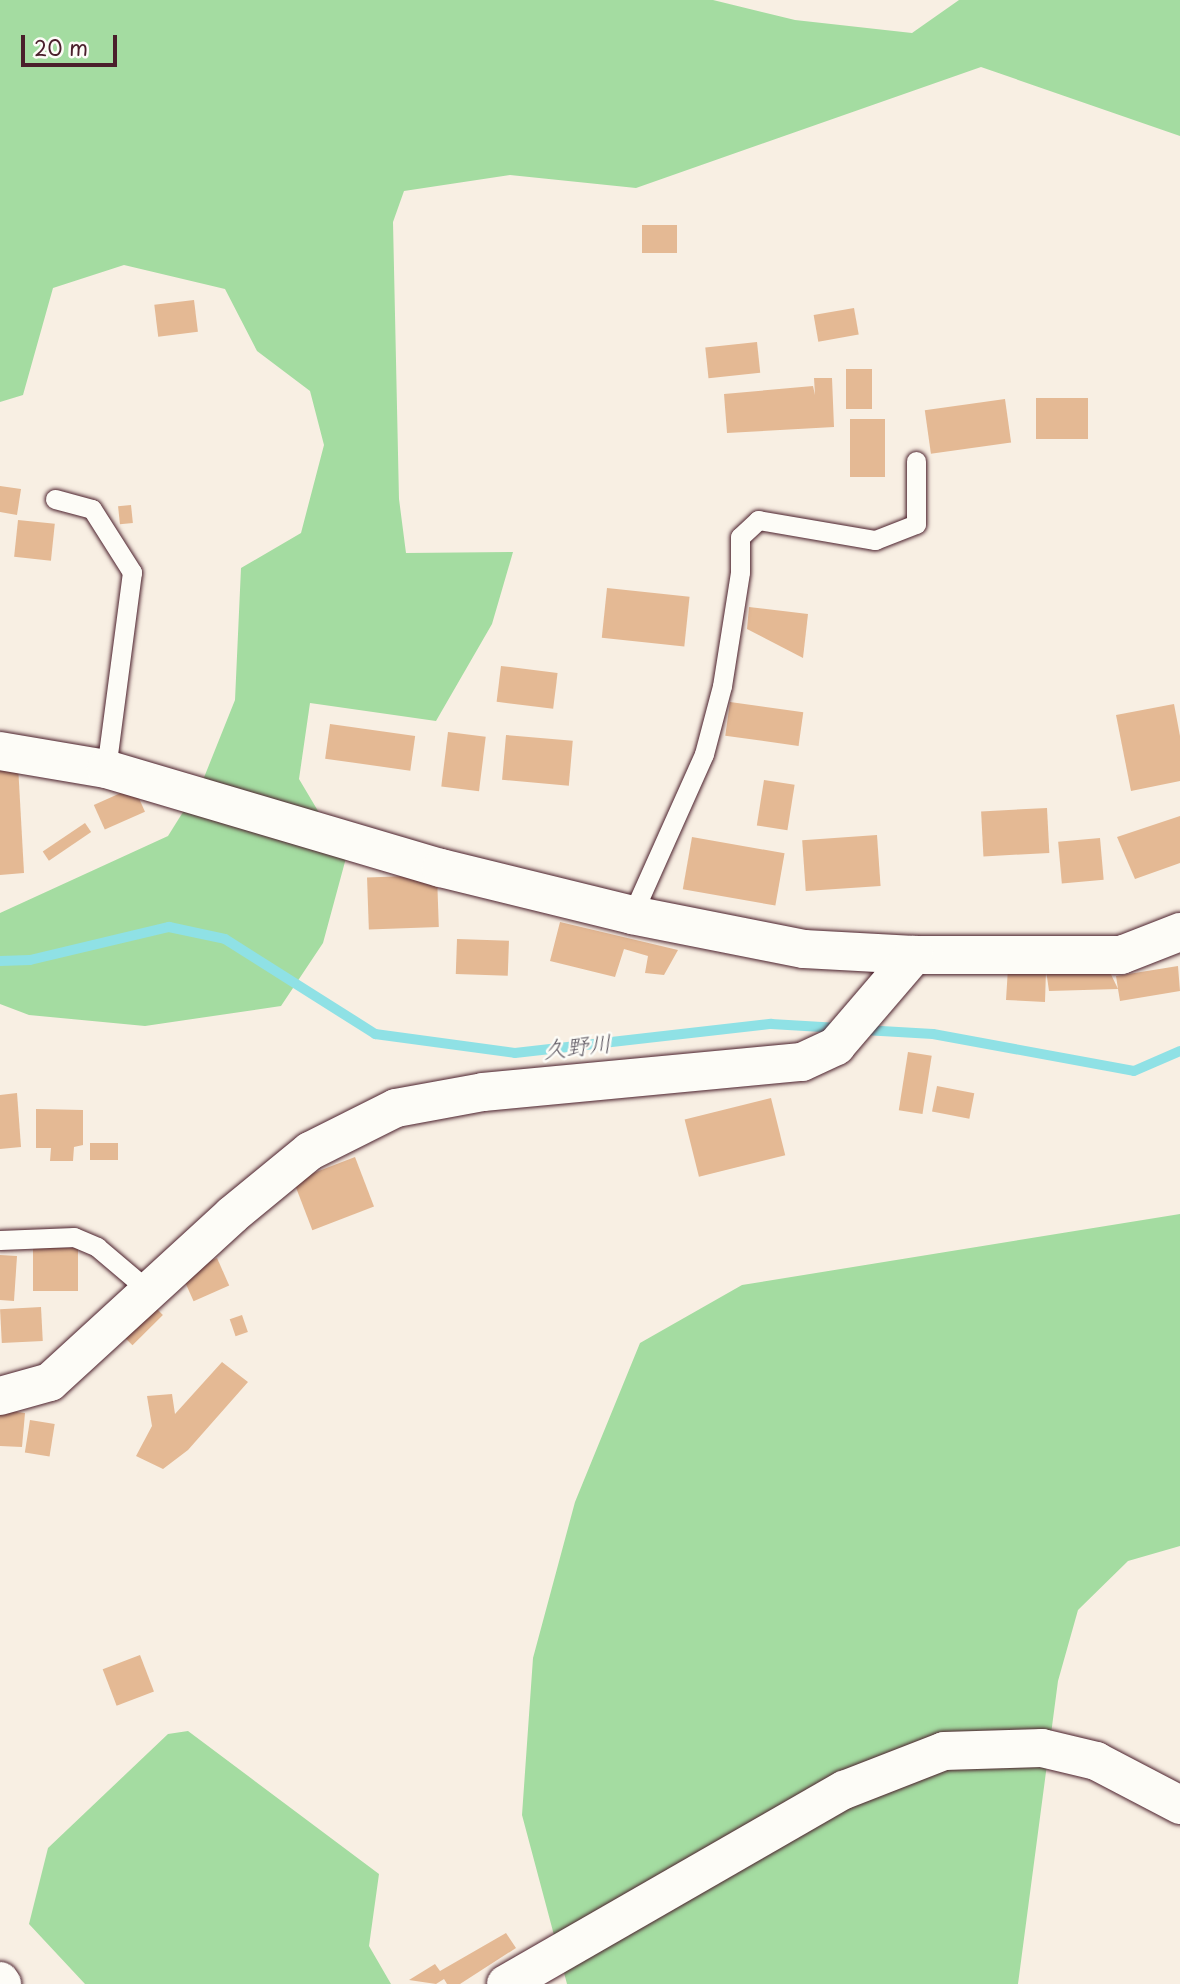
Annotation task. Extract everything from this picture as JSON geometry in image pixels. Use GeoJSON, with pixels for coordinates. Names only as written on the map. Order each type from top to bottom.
{"type":"FeatureCollection","features":[{"type":"Feature","properties":{"kind":"street"},"geometry":{"type":"LineString","coordinates":[[0,751],[106,769],[441,868],[632,915],[804,949],[914,955],[1121,955],[1180,932]]}},
{"type":"Feature","properties":{"kind":"street"},"geometry":{"type":"LineString","coordinates":[[0,1396],[50,1382],[149,1291],[310,1151],[396,1108],[483,1092],[802,1062],[836,1046],[914,955]]}},
{"type":"Feature","properties":{"kind":"street"},"geometry":{"type":"LineString","coordinates":[[506,1984],[844,1790],[944,1751],[1042,1748],[1096,1761],[1180,1805]]}},
{"type":"Feature","properties":{"kind":"lane"},"geometry":{"type":"LineString","coordinates":[[632,915],[704,754],[722,686],[740,572],[740,537],[758,520],[875,540],[916,524],[916,461]]}},
{"type":"Feature","properties":{"kind":"lane"},"geometry":{"type":"LineString","coordinates":[[55,499],[92,509],[132,572],[106,769]]}},
{"type":"Feature","properties":{"kind":"lane"},"geometry":{"type":"LineString","coordinates":[[0,1240],[74,1237],[97,1247],[149,1291]]}},
{"type":"Feature","properties":{"kind":"green space"},"geometry":{"type":"Polygon","coordinates":[[[0,0],[713,0],[795,20],[912,33],[959,0],[1180,0],[1180,136],[981,67],[636,188],[510,175],[404,191],[393,222],[399,499],[406,553],[513,552],[492,624],[436,721],[310,703],[299,779],[346,858],[323,943],[281,1006],[145,1026],[29,1015],[0,1004],[0,913],[168,836],[203,780],[235,700],[241,568],[301,533],[324,445],[310,391],[257,351],[225,289],[124,265],[53,288],[23,395],[0,402],[0,0]]]}},
{"type":"Feature","properties":{"kind":"green space"},"geometry":{"type":"Polygon","coordinates":[[[1180,1214],[1180,1546],[1128,1561],[1078,1610],[1058,1681],[1018,1984],[567,1984],[522,1815],[533,1658],[575,1502],[640,1343],[742,1285],[1180,1214]]]}},
{"type":"Feature","properties":{"kind":"green space"},"geometry":{"type":"Polygon","coordinates":[[[188,1731],[379,1874],[369,1946],[391,1984],[85,1984],[29,1924],[48,1848],[168,1734],[188,1731]]]}},
{"type":"Feature","properties":{"kind":"building"},"geometry":{"type":"Polygon","coordinates":[[[642,225],[677,225],[677,253],[642,253],[642,225]]]}},
{"type":"Feature","properties":{"kind":"building"},"geometry":{"type":"Polygon","coordinates":[[[194,300],[198,332],[158,337],[154,305],[194,300]]]}},
{"type":"Feature","properties":{"kind":"building"},"geometry":{"type":"Polygon","coordinates":[[[854,308],[859,335],[818,342],[814,315],[854,308]]]}},
{"type":"Feature","properties":{"kind":"building"},"geometry":{"type":"Polygon","coordinates":[[[757,342],[760,373],[709,378],[705,347],[757,342]]]}},
{"type":"Feature","properties":{"kind":"building"},"geometry":{"type":"Polygon","coordinates":[[[846,369],[872,369],[872,409],[846,409],[846,369]]]}},
{"type":"Feature","properties":{"kind":"building"},"geometry":{"type":"Polygon","coordinates":[[[814,378],[832,378],[834,427],[727,433],[724,394],[813,386],[815,395],[814,378]]]}},
{"type":"Feature","properties":{"kind":"building"},"geometry":{"type":"Polygon","coordinates":[[[1036,398],[1088,398],[1088,439],[1036,439],[1036,398]]]}},
{"type":"Feature","properties":{"kind":"building"},"geometry":{"type":"Polygon","coordinates":[[[1005,399],[1011,443],[931,454],[925,410],[1005,399]]]}},
{"type":"Feature","properties":{"kind":"building"},"geometry":{"type":"Polygon","coordinates":[[[850,419],[885,419],[885,477],[850,477],[850,419]]]}},
{"type":"Feature","properties":{"kind":"building"},"geometry":{"type":"Polygon","coordinates":[[[0,486],[21,489],[17,515],[0,512],[0,486]]]}},
{"type":"Feature","properties":{"kind":"building"},"geometry":{"type":"Polygon","coordinates":[[[131,505],[133,523],[120,524],[118,506],[131,505]]]}},
{"type":"Feature","properties":{"kind":"building"},"geometry":{"type":"Polygon","coordinates":[[[18,520],[55,524],[51,561],[14,557],[18,520]]]}},
{"type":"Feature","properties":{"kind":"building"},"geometry":{"type":"Polygon","coordinates":[[[607,588],[690,597],[684,646],[602,638],[607,588]]]}},
{"type":"Feature","properties":{"kind":"building"},"geometry":{"type":"Polygon","coordinates":[[[749,607],[808,614],[803,658],[747,629],[749,607]]]}},
{"type":"Feature","properties":{"kind":"building"},"geometry":{"type":"Polygon","coordinates":[[[501,666],[558,673],[553,709],[497,702],[501,666]]]}},
{"type":"Feature","properties":{"kind":"building"},"geometry":{"type":"Polygon","coordinates":[[[730,702],[803,712],[799,746],[725,736],[730,702]]]}},
{"type":"Feature","properties":{"kind":"building"},"geometry":{"type":"Polygon","coordinates":[[[1174,704],[1180,736],[1180,781],[1131,791],[1116,715],[1174,704]]]}},
{"type":"Feature","properties":{"kind":"building"},"geometry":{"type":"Polygon","coordinates":[[[330,724],[415,736],[410,771],[325,759],[330,724]]]}},
{"type":"Feature","properties":{"kind":"building"},"geometry":{"type":"Polygon","coordinates":[[[448,732],[486,737],[479,791],[441,787],[448,732]]]}},
{"type":"Feature","properties":{"kind":"building"},"geometry":{"type":"Polygon","coordinates":[[[506,735],[573,741],[569,786],[502,780],[506,735]]]}},
{"type":"Feature","properties":{"kind":"building"},"geometry":{"type":"Polygon","coordinates":[[[18,765],[24,873],[0,875],[0,766],[18,765]]]}},
{"type":"Feature","properties":{"kind":"building"},"geometry":{"type":"Polygon","coordinates":[[[764,780],[795,785],[787,830],[757,825],[764,780]]]}},
{"type":"Feature","properties":{"kind":"building"},"geometry":{"type":"Polygon","coordinates":[[[134,787],[145,812],[105,830],[94,805],[134,787]]]}},
{"type":"Feature","properties":{"kind":"building"},"geometry":{"type":"Polygon","coordinates":[[[1047,808],[1049,853],[983,856],[981,811],[1047,808]]]}},
{"type":"Feature","properties":{"kind":"building"},"geometry":{"type":"Polygon","coordinates":[[[1180,816],[1180,863],[1135,879],[1117,837],[1180,816]]]}},
{"type":"Feature","properties":{"kind":"building"},"geometry":{"type":"Polygon","coordinates":[[[85,823],[91,832],[49,861],[43,852],[85,823]]]}},
{"type":"Feature","properties":{"kind":"building"},"geometry":{"type":"Polygon","coordinates":[[[877,835],[881,886],[806,891],[802,840],[877,835]]]}},
{"type":"Feature","properties":{"kind":"building"},"geometry":{"type":"Polygon","coordinates":[[[692,837],[785,853],[775,906],[683,889],[692,837]]]}},
{"type":"Feature","properties":{"kind":"building"},"geometry":{"type":"Polygon","coordinates":[[[1100,838],[1104,880],[1062,884],[1058,842],[1100,838]]]}},
{"type":"Feature","properties":{"kind":"building"},"geometry":{"type":"Polygon","coordinates":[[[437,875],[439,927],[369,929],[367,877],[437,875]]]}},
{"type":"Feature","properties":{"kind":"building"},"geometry":{"type":"Polygon","coordinates":[[[560,922],[678,950],[664,975],[645,973],[648,956],[624,949],[615,977],[550,961],[560,922]]]}},
{"type":"Feature","properties":{"kind":"building"},"geometry":{"type":"Polygon","coordinates":[[[457,939],[509,941],[508,976],[456,974],[457,939]]]}},
{"type":"Feature","properties":{"kind":"building"},"geometry":{"type":"Polygon","coordinates":[[[1107,966],[1118,989],[1049,991],[1046,970],[1045,1002],[1006,1000],[1008,968],[1107,966]]]}},
{"type":"Feature","properties":{"kind":"building"},"geometry":{"type":"Polygon","coordinates":[[[1178,966],[1180,991],[1120,1001],[1116,976],[1178,966]]]}},
{"type":"Feature","properties":{"kind":"building"},"geometry":{"type":"Polygon","coordinates":[[[908,1052],[932,1056],[922,1114],[899,1110],[908,1052]]]}},
{"type":"Feature","properties":{"kind":"building"},"geometry":{"type":"Polygon","coordinates":[[[937,1086],[974,1093],[969,1119],[932,1112],[937,1086]]]}},
{"type":"Feature","properties":{"kind":"building"},"geometry":{"type":"Polygon","coordinates":[[[17,1093],[21,1147],[0,1149],[0,1095],[17,1093]]]}},
{"type":"Feature","properties":{"kind":"building"},"geometry":{"type":"Polygon","coordinates":[[[771,1098],[785,1155],[699,1177],[685,1120],[771,1098]]]}},
{"type":"Feature","properties":{"kind":"building"},"geometry":{"type":"Polygon","coordinates":[[[36,1109],[83,1110],[83,1145],[74,1147],[73,1161],[50,1161],[51,1148],[36,1148],[36,1109]]]}},
{"type":"Feature","properties":{"kind":"building"},"geometry":{"type":"Polygon","coordinates":[[[90,1143],[118,1143],[118,1160],[90,1160],[90,1143]]]}},
{"type":"Feature","properties":{"kind":"building"},"geometry":{"type":"Polygon","coordinates":[[[355,1157],[374,1206],[312,1230],[293,1181],[355,1157]]]}},
{"type":"Feature","properties":{"kind":"building"},"geometry":{"type":"Polygon","coordinates":[[[33,1248],[78,1248],[78,1291],[33,1291],[33,1248]]]}},
{"type":"Feature","properties":{"kind":"building"},"geometry":{"type":"Polygon","coordinates":[[[0,1255],[17,1256],[14,1301],[0,1300],[0,1255]]]}},
{"type":"Feature","properties":{"kind":"building"},"geometry":{"type":"Polygon","coordinates":[[[217,1258],[229,1285],[194,1301],[181,1274],[217,1258]]]}},
{"type":"Feature","properties":{"kind":"building"},"geometry":{"type":"Polygon","coordinates":[[[153,1305],[163,1315],[132,1345],[123,1335],[153,1305]]]}},
{"type":"Feature","properties":{"kind":"building"},"geometry":{"type":"Polygon","coordinates":[[[41,1307],[43,1341],[2,1343],[0,1309],[41,1307]]]}},
{"type":"Feature","properties":{"kind":"building"},"geometry":{"type":"Polygon","coordinates":[[[242,1315],[248,1332],[236,1336],[230,1319],[242,1315]]]}},
{"type":"Feature","properties":{"kind":"building"},"geometry":{"type":"Polygon","coordinates":[[[222,1362],[248,1382],[188,1450],[163,1469],[136,1456],[152,1426],[147,1396],[172,1394],[175,1414],[222,1362]]]}},
{"type":"Feature","properties":{"kind":"building"},"geometry":{"type":"Polygon","coordinates":[[[0,1410],[25,1413],[22,1447],[0,1446],[0,1410]]]}},
{"type":"Feature","properties":{"kind":"building"},"geometry":{"type":"Polygon","coordinates":[[[30,1420],[55,1424],[50,1457],[25,1453],[30,1420]]]}},
{"type":"Feature","properties":{"kind":"building"},"geometry":{"type":"Polygon","coordinates":[[[140,1655],[154,1691],[117,1706],[103,1669],[140,1655]]]}},
{"type":"Feature","properties":{"kind":"building"},"geometry":{"type":"Polygon","coordinates":[[[506,1933],[516,1948],[460,1984],[447,1984],[444,1979],[436,1984],[409,1980],[435,1964],[440,1971],[506,1933]]]}},
{"type":"Feature","properties":{"kind":"waterway","name":"久野川"},"geometry":{"type":"LineString","coordinates":[[0,961],[30,960],[169,927],[225,939],[375,1034],[515,1053],[771,1024],[839,1028]]}},
{"type":"Feature","properties":{"kind":"waterway","name":"久野川"},"geometry":{"type":"LineString","coordinates":[[864,1030],[933,1034],[1134,1071],[1180,1051]]}}]}
